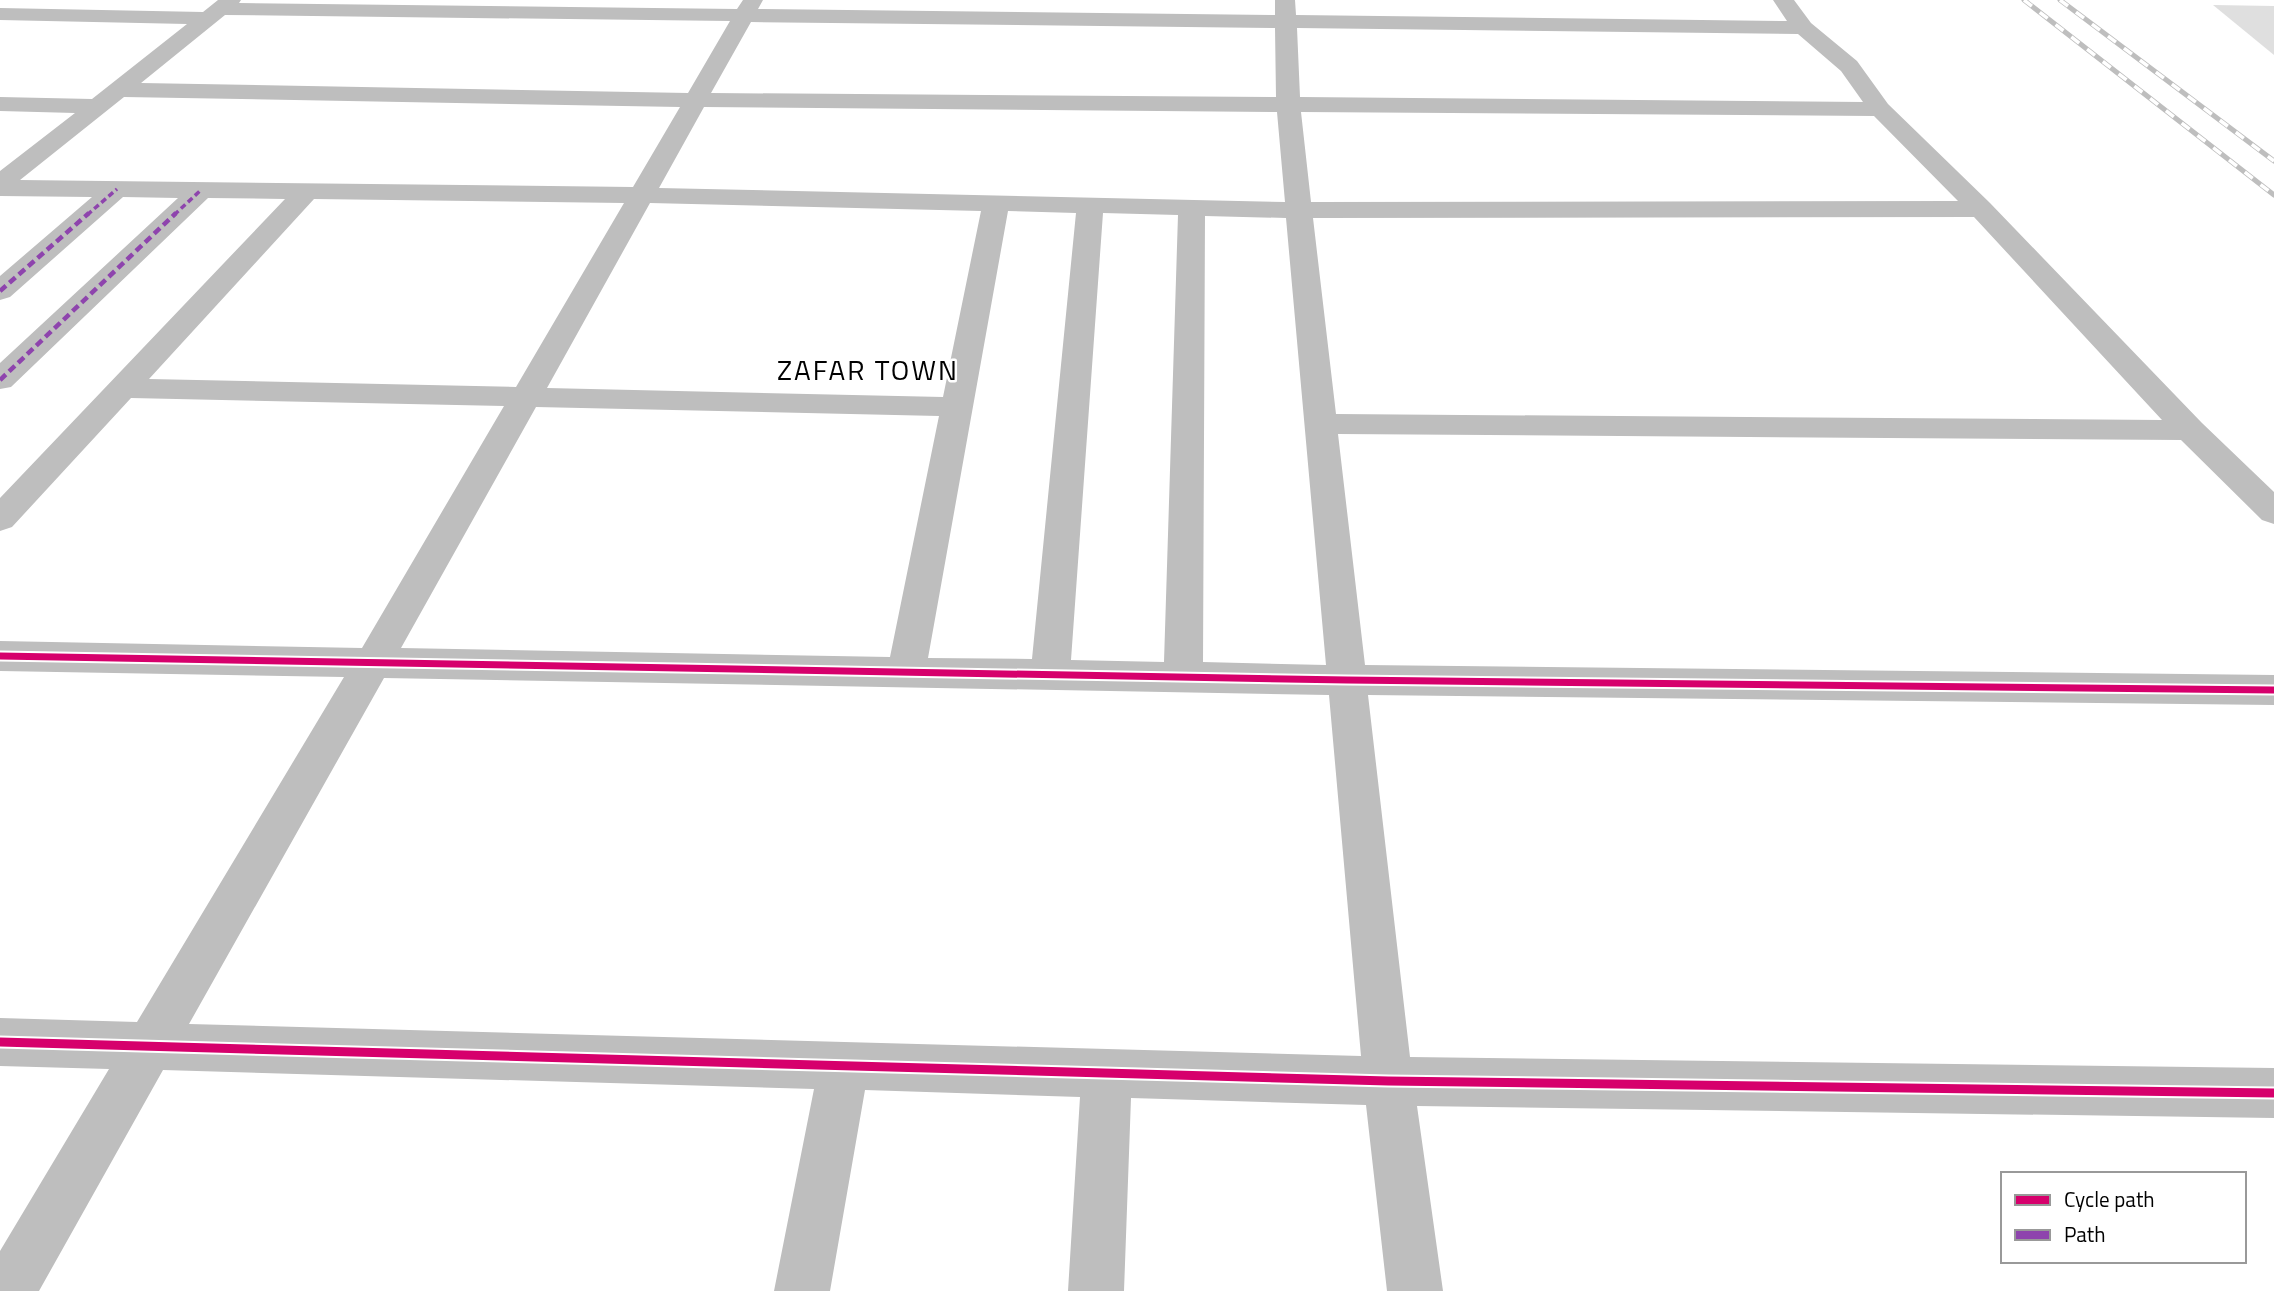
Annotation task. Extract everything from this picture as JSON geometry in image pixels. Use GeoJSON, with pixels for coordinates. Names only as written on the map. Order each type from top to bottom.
{"type":"FeatureCollection","features":[{"type":"Feature","properties":{"kind":"street"},"geometry":{"type":"LineString","coordinates":[[1783,0],[1803,28],[1849,66],[1880,109],[1981,209],[2189,430],[2274,512]]}},
{"type":"Feature","properties":{"kind":"street"},"geometry":{"type":"LineString","coordinates":[[0,14],[219,9],[749,7],[1285,12],[1803,28]]}},
{"type":"Feature","properties":{"kind":"street"},"geometry":{"type":"LineString","coordinates":[[8,1291],[373,663],[749,7]]}},
{"type":"Feature","properties":{"kind":"street"},"geometry":{"type":"LineString","coordinates":[[0,186],[219,9]]}},
{"type":"Feature","properties":{"kind":"street"},"geometry":{"type":"LineString","coordinates":[[1285,12],[1288,104],[1388,1082],[1415,1291]]}},
{"type":"Feature","properties":{"kind":"street"},"geometry":{"type":"LineString","coordinates":[[118,90],[696,100],[1880,109]]}},
{"type":"Feature","properties":{"kind":"street"},"geometry":{"type":"LineString","coordinates":[[0,104],[98,106]]}},
{"type":"Feature","properties":{"kind":"street"},"geometry":{"type":"LineString","coordinates":[[0,186],[642,195],[1300,210],[1981,209]]}},
{"type":"Feature","properties":{"kind":"street"},"geometry":{"type":"LineString","coordinates":[[0,291],[117,189]]}},
{"type":"Feature","properties":{"kind":"street"},"geometry":{"type":"LineString","coordinates":[[0,380],[201,190]]}},
{"type":"Feature","properties":{"kind":"street"},"geometry":{"type":"LineString","coordinates":[[0,519],[306,192]]}},
{"type":"Feature","properties":{"kind":"street"},"geometry":{"type":"LineString","coordinates":[[906,673],[996,203]]}},
{"type":"Feature","properties":{"kind":"street"},"geometry":{"type":"LineString","coordinates":[[1050,675],[1090,205]]}},
{"type":"Feature","properties":{"kind":"street"},"geometry":{"type":"LineString","coordinates":[[1183,677],[1192,207]]}},
{"type":"Feature","properties":{"kind":"street"},"geometry":{"type":"LineString","coordinates":[[123,388],[956,407]]}},
{"type":"Feature","properties":{"kind":"street"},"geometry":{"type":"LineString","coordinates":[[1321,424],[2189,430]]}},
{"type":"Feature","properties":{"kind":"street"},"geometry":{"type":"LineString","coordinates":[[0,656],[1347,680],[2274,690]]}},
{"type":"Feature","properties":{"kind":"street"},"geometry":{"type":"LineString","coordinates":[[0,1042],[151,1044],[1388,1082],[2274,1093]]}},
{"type":"Feature","properties":{"kind":"street"},"geometry":{"type":"LineString","coordinates":[[802,1291],[844,1065]]}},
{"type":"Feature","properties":{"kind":"street"},"geometry":{"type":"LineString","coordinates":[[1096,1291],[1107,1074]]}},
{"type":"Feature","properties":{"kind":"building"},"geometry":{"type":"Polygon","coordinates":[[[2213,5],[2274,6],[2274,55],[2213,5]]]}},
{"type":"Feature","properties":{"kind":"railway"},"geometry":{"type":"LineString","coordinates":[[2024,0],[2274,195]]}},
{"type":"Feature","properties":{"kind":"railway"},"geometry":{"type":"LineString","coordinates":[[2060,0],[2274,161]]}},
{"type":"Feature","properties":{"kind":"marked path"},"geometry":{"type":"LineString","coordinates":[[0,291],[117,189]]}},
{"type":"Feature","properties":{"kind":"marked path"},"geometry":{"type":"LineString","coordinates":[[0,380],[201,190]]}},
{"type":"Feature","properties":{"kind":"cycle path"},"geometry":{"type":"LineString","coordinates":[[0,656],[1347,680],[2274,690]]}},
{"type":"Feature","properties":{"kind":"cycle path"},"geometry":{"type":"LineString","coordinates":[[0,1042],[1388,1081],[2274,1093]]}},
{"type":"Feature","properties":{"kind":"district","name":"ZAFAR TOWN"},"geometry":{"type":"Point","coordinates":[868,370]}}]}
